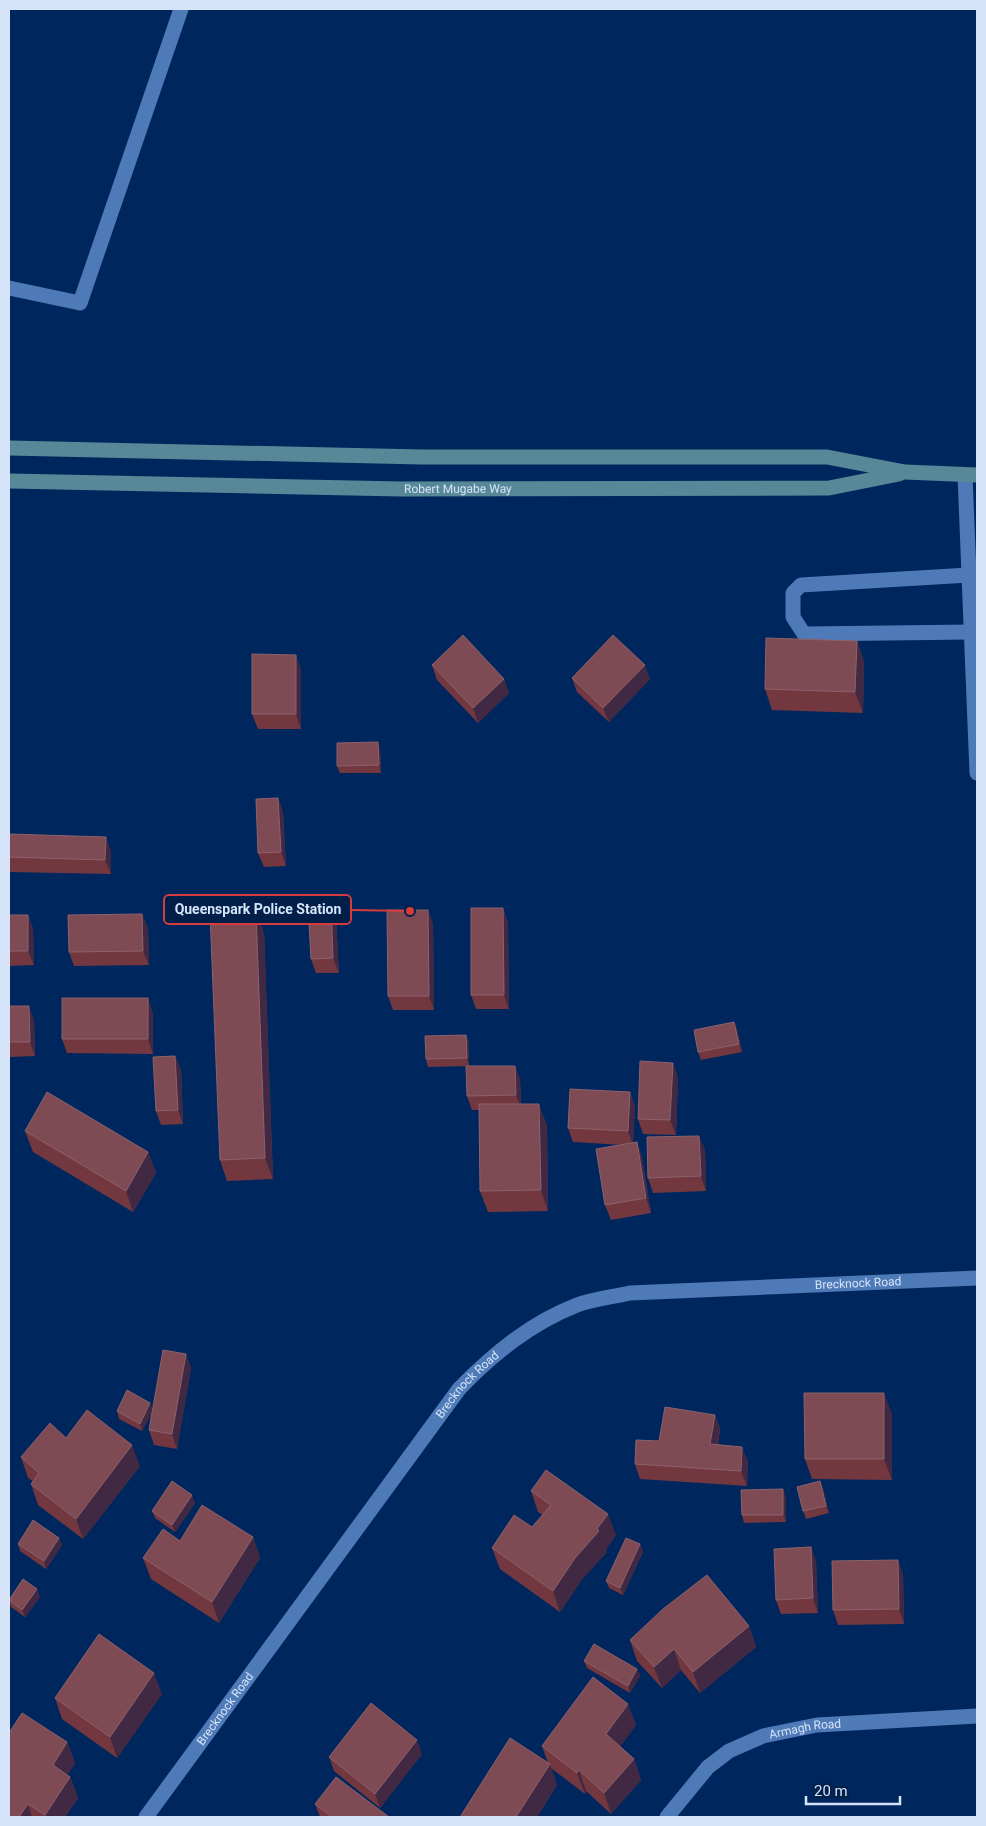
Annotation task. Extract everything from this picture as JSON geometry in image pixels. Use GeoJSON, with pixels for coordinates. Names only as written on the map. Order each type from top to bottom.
{"type":"FeatureCollection","features":[{"type":"Feature","properties":{"kind":"main road","name":"Robert Mugabe Way"},"geometry":{"type":"LineString","coordinates":[[9,448],[422,457],[827,457],[905,472],[971,475]]}},
{"type":"Feature","properties":{"kind":"main road","name":"Robert Mugabe Way"},"geometry":{"type":"LineString","coordinates":[[9,481],[401,489],[829,488],[905,472]]}},
{"type":"Feature","properties":{"kind":"street"},"geometry":{"type":"LineString","coordinates":[[9,288],[80,303],[181,9]]}},
{"type":"Feature","properties":{"kind":"street"},"geometry":{"type":"LineString","coordinates":[[971,475],[969,575],[977,773]]}},
{"type":"Feature","properties":{"kind":"street"},"geometry":{"type":"LineString","coordinates":[[969,575],[801,585],[793,593],[793,617],[804,634],[972,632]]}},
{"type":"Feature","properties":{"kind":"street","name":"Brecknock Road"},"geometry":{"type":"LineString","coordinates":[[146,1817],[459,1388],[492,1356],[535,1325],[578,1304],[630,1293],[977,1278]]}},
{"type":"Feature","properties":{"kind":"street","name":"Armagh Road"},"geometry":{"type":"LineString","coordinates":[[667,1817],[708,1767],[729,1750],[763,1736],[816,1725],[977,1716]]}},
{"type":"Feature","properties":{"kind":"building"},"geometry":{"type":"Polygon","coordinates":[[[463,635],[504,679],[473,708],[432,665],[463,635]]]}},
{"type":"Feature","properties":{"kind":"building"},"geometry":{"type":"Polygon","coordinates":[[[613,635],[645,665],[603,708],[572,678],[613,635]]]}},
{"type":"Feature","properties":{"kind":"building"},"geometry":{"type":"Polygon","coordinates":[[[766,638],[857,641],[855,692],[765,689],[766,638]]]}},
{"type":"Feature","properties":{"kind":"building"},"geometry":{"type":"Polygon","coordinates":[[[252,654],[296,655],[296,714],[252,714],[252,654]]]}},
{"type":"Feature","properties":{"kind":"building"},"geometry":{"type":"Polygon","coordinates":[[[378,742],[379,765],[337,766],[337,743],[378,742]]]}},
{"type":"Feature","properties":{"kind":"building"},"geometry":{"type":"Polygon","coordinates":[[[278,798],[281,852],[258,853],[256,799],[278,798]]]}},
{"type":"Feature","properties":{"kind":"building"},"geometry":{"type":"Polygon","coordinates":[[[9,834],[106,837],[105,860],[9,857],[9,834]]]}},
{"type":"Feature","properties":{"kind":"building"},"geometry":{"type":"Polygon","coordinates":[[[331,904],[333,958],[311,959],[308,905],[331,904]]]}},
{"type":"Feature","properties":{"kind":"building"},"geometry":{"type":"Polygon","coordinates":[[[471,908],[503,908],[504,995],[471,995],[471,908]]]}},
{"type":"Feature","properties":{"kind":"building"},"geometry":{"type":"Polygon","coordinates":[[[387,910],[428,910],[429,996],[388,996],[387,910]]]}},
{"type":"Feature","properties":{"kind":"building"},"geometry":{"type":"Polygon","coordinates":[[[256,911],[265,1158],[220,1160],[210,913],[256,911]]]}},
{"type":"Feature","properties":{"kind":"building"},"geometry":{"type":"Polygon","coordinates":[[[142,914],[143,951],[69,952],[68,915],[142,914]]]}},
{"type":"Feature","properties":{"kind":"building"},"geometry":{"type":"Polygon","coordinates":[[[9,915],[28,915],[28,951],[9,951],[9,915]]]}},
{"type":"Feature","properties":{"kind":"building"},"geometry":{"type":"Polygon","coordinates":[[[62,998],[148,998],[148,1039],[62,1039],[62,998]]]}},
{"type":"Feature","properties":{"kind":"building"},"geometry":{"type":"Polygon","coordinates":[[[9,1006],[29,1006],[30,1042],[9,1042],[9,1006]]]}},
{"type":"Feature","properties":{"kind":"building"},"geometry":{"type":"Polygon","coordinates":[[[734,1022],[739,1044],[698,1052],[694,1030],[734,1022]]]}},
{"type":"Feature","properties":{"kind":"building"},"geometry":{"type":"Polygon","coordinates":[[[466,1035],[467,1058],[426,1059],[425,1036],[466,1035]]]}},
{"type":"Feature","properties":{"kind":"building"},"geometry":{"type":"Polygon","coordinates":[[[175,1056],[178,1110],[156,1111],[153,1057],[175,1056]]]}},
{"type":"Feature","properties":{"kind":"building"},"geometry":{"type":"Polygon","coordinates":[[[640,1061],[673,1063],[670,1120],[638,1119],[640,1061]]]}},
{"type":"Feature","properties":{"kind":"building"},"geometry":{"type":"Polygon","coordinates":[[[466,1066],[515,1066],[516,1095],[467,1096],[466,1066]]]}},
{"type":"Feature","properties":{"kind":"building"},"geometry":{"type":"Polygon","coordinates":[[[570,1089],[630,1092],[628,1131],[568,1128],[570,1089]]]}},
{"type":"Feature","properties":{"kind":"building"},"geometry":{"type":"Polygon","coordinates":[[[47,1092],[148,1152],[126,1191],[25,1131],[47,1092]]]}},
{"type":"Feature","properties":{"kind":"building"},"geometry":{"type":"Polygon","coordinates":[[[479,1104],[539,1104],[541,1190],[480,1191],[479,1104]]]}},
{"type":"Feature","properties":{"kind":"building"},"geometry":{"type":"Polygon","coordinates":[[[699,1136],[701,1176],[648,1178],[647,1137],[699,1136]]]}},
{"type":"Feature","properties":{"kind":"building"},"geometry":{"type":"Polygon","coordinates":[[[637,1142],[646,1198],[605,1205],[596,1149],[637,1142]]]}},
{"type":"Feature","properties":{"kind":"building"},"geometry":{"type":"Polygon","coordinates":[[[163,1350],[186,1354],[172,1434],[149,1430],[163,1350]]]}},
{"type":"Feature","properties":{"kind":"building"},"geometry":{"type":"Polygon","coordinates":[[[127,1390],[150,1403],[140,1424],[117,1411],[127,1390]]]}},
{"type":"Feature","properties":{"kind":"building"},"geometry":{"type":"Polygon","coordinates":[[[804,1393],[884,1393],[884,1459],[805,1459],[804,1393]]]}},
{"type":"Feature","properties":{"kind":"building"},"geometry":{"type":"Polygon","coordinates":[[[665,1407],[715,1415],[710,1444],[742,1447],[741,1471],[635,1464],[636,1440],[659,1441],[665,1407]]]}},
{"type":"Feature","properties":{"kind":"building"},"geometry":{"type":"Polygon","coordinates":[[[87,1410],[132,1445],[76,1519],[31,1484],[39,1473],[21,1457],[50,1423],[66,1438],[87,1410]]]}},
{"type":"Feature","properties":{"kind":"building"},"geometry":{"type":"Polygon","coordinates":[[[546,1470],[608,1514],[597,1529],[599,1531],[575,1558],[553,1591],[492,1548],[514,1515],[532,1527],[551,1505],[531,1491],[546,1470]]]}},
{"type":"Feature","properties":{"kind":"building"},"geometry":{"type":"Polygon","coordinates":[[[172,1481],[192,1495],[172,1525],[152,1511],[172,1481]]]}},
{"type":"Feature","properties":{"kind":"building"},"geometry":{"type":"Polygon","coordinates":[[[820,1481],[826,1506],[803,1511],[797,1487],[820,1481]]]}},
{"type":"Feature","properties":{"kind":"building"},"geometry":{"type":"Polygon","coordinates":[[[783,1489],[783,1515],[742,1515],[741,1490],[783,1489]]]}},
{"type":"Feature","properties":{"kind":"building"},"geometry":{"type":"Polygon","coordinates":[[[202,1505],[253,1537],[212,1602],[143,1558],[163,1529],[180,1541],[202,1505]]]}},
{"type":"Feature","properties":{"kind":"building"},"geometry":{"type":"Polygon","coordinates":[[[33,1520],[59,1538],[44,1561],[18,1544],[33,1520]]]}},
{"type":"Feature","properties":{"kind":"building"},"geometry":{"type":"Polygon","coordinates":[[[626,1538],[640,1544],[620,1588],[606,1581],[626,1538]]]}},
{"type":"Feature","properties":{"kind":"building"},"geometry":{"type":"Polygon","coordinates":[[[811,1547],[813,1598],[776,1600],[774,1549],[811,1547]]]}},
{"type":"Feature","properties":{"kind":"building"},"geometry":{"type":"Polygon","coordinates":[[[898,1560],[899,1609],[833,1610],[832,1561],[898,1560]]]}},
{"type":"Feature","properties":{"kind":"building"},"geometry":{"type":"Polygon","coordinates":[[[707,1575],[749,1626],[693,1672],[674,1649],[654,1667],[630,1640],[663,1609],[707,1575]]]}},
{"type":"Feature","properties":{"kind":"building"},"geometry":{"type":"Polygon","coordinates":[[[23,1579],[37,1589],[22,1610],[9,1600],[23,1579]]]}},
{"type":"Feature","properties":{"kind":"building"},"geometry":{"type":"Polygon","coordinates":[[[99,1634],[154,1673],[110,1737],[55,1698],[99,1634]]]}},
{"type":"Feature","properties":{"kind":"building"},"geometry":{"type":"Polygon","coordinates":[[[594,1644],[637,1669],[628,1686],[584,1661],[594,1644]]]}},
{"type":"Feature","properties":{"kind":"building"},"geometry":{"type":"Polygon","coordinates":[[[593,1677],[628,1704],[606,1734],[634,1759],[604,1793],[579,1770],[577,1773],[542,1746],[593,1677]]]}},
{"type":"Feature","properties":{"kind":"building"},"geometry":{"type":"Polygon","coordinates":[[[371,1703],[417,1740],[375,1794],[329,1757],[371,1703]]]}},
{"type":"Feature","properties":{"kind":"building"},"geometry":{"type":"Polygon","coordinates":[[[22,1713],[67,1742],[53,1765],[70,1777],[45,1815],[28,1804],[19,1817],[9,1817],[9,1733],[22,1713]]]}},
{"type":"Feature","properties":{"kind":"building"},"geometry":{"type":"Polygon","coordinates":[[[510,1738],[550,1764],[516,1817],[460,1817],[510,1738]]]}},
{"type":"Feature","properties":{"kind":"building"},"geometry":{"type":"Polygon","coordinates":[[[336,1777],[389,1817],[332,1817],[315,1804],[336,1777]]]}},
{"type":"Feature","properties":{"kind":"place","name":"Queenspark Police Station"},"geometry":{"type":"Point","coordinates":[410,911]}}]}
